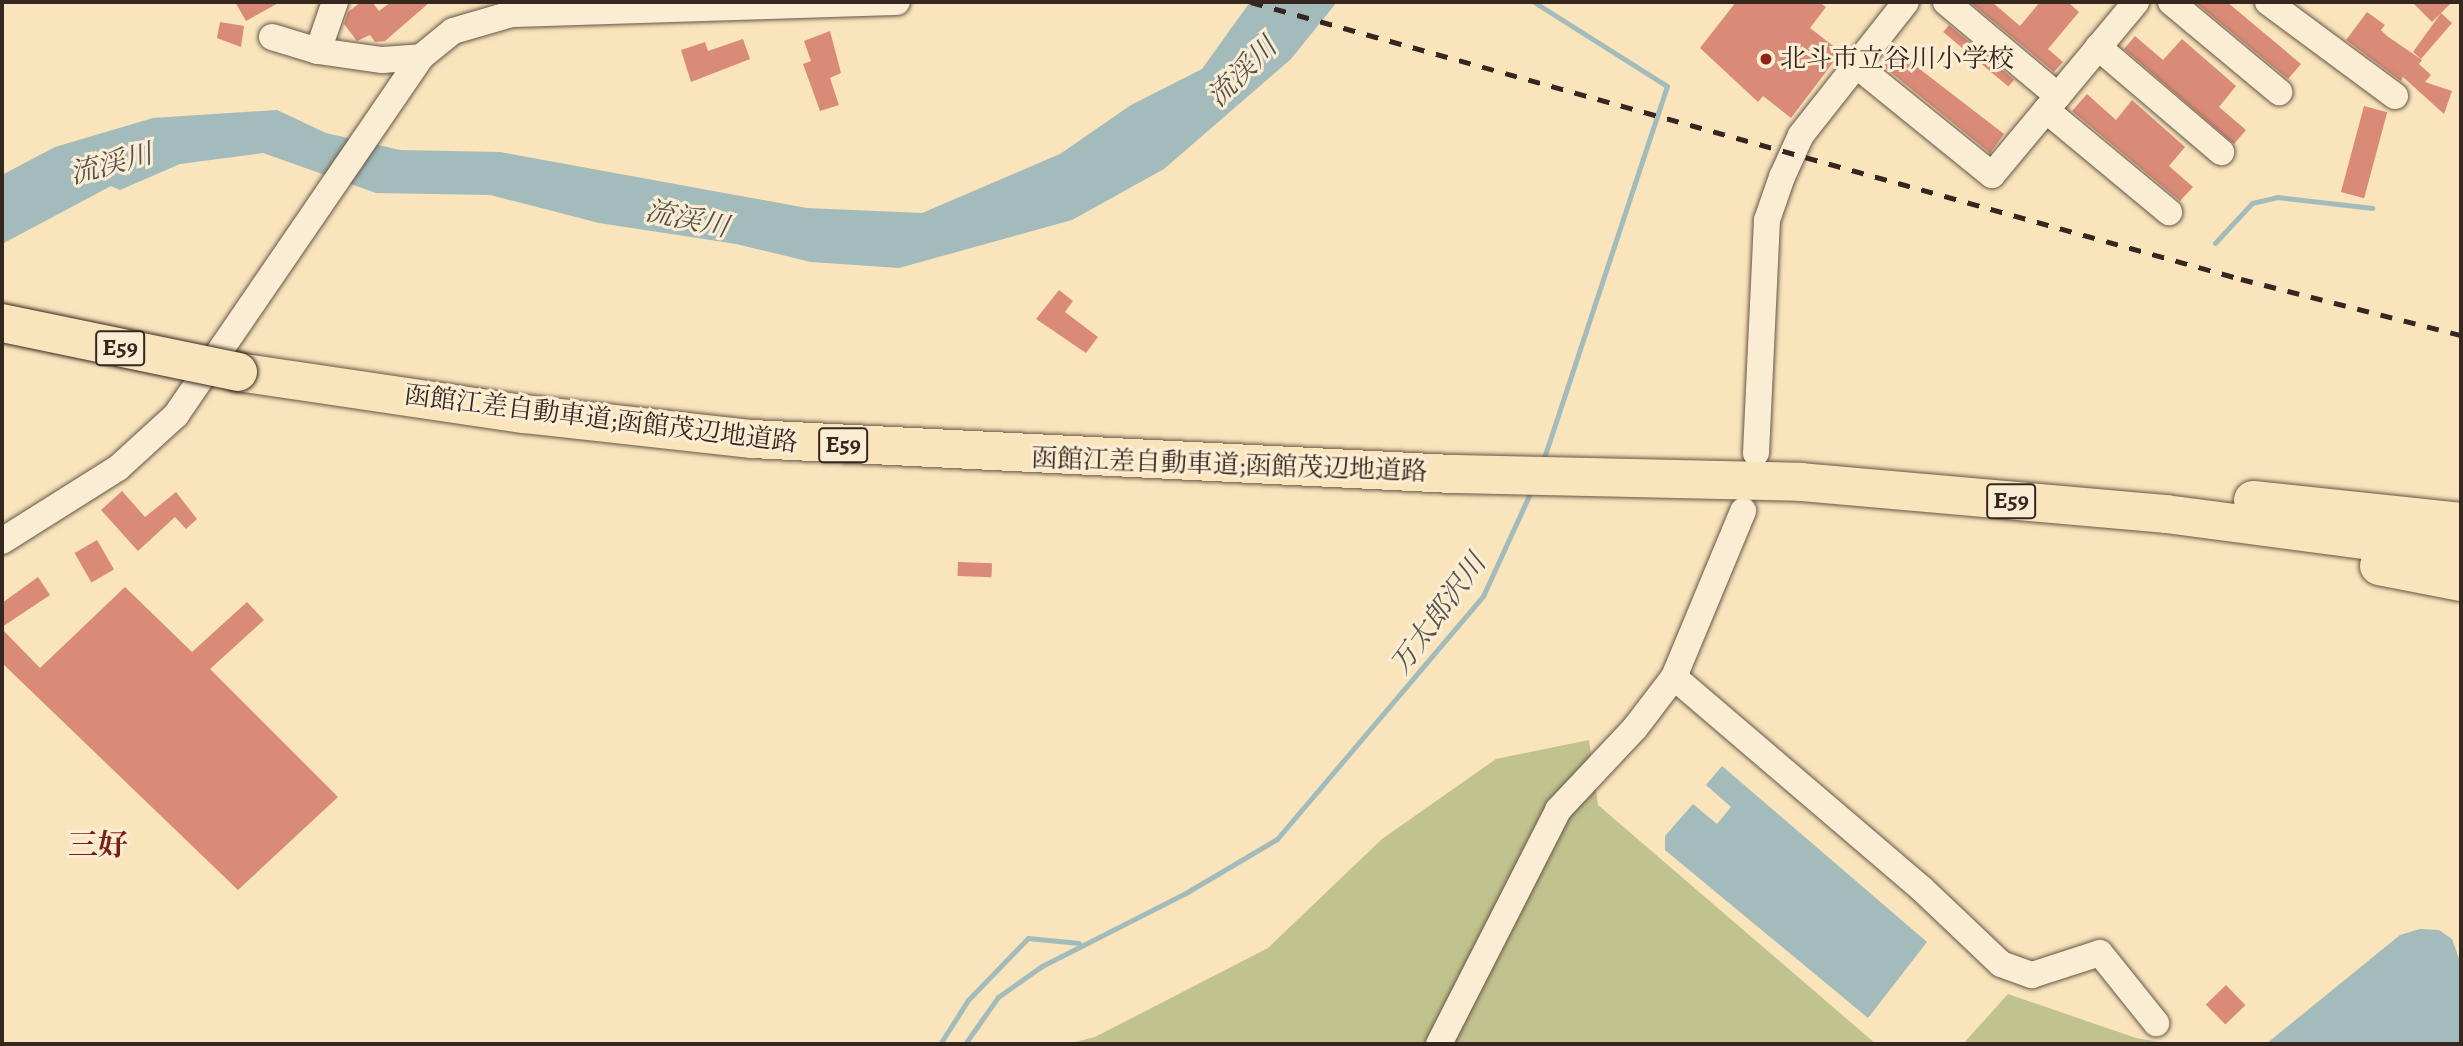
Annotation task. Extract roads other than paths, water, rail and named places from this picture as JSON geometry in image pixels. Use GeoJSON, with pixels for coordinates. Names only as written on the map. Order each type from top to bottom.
{"type":"FeatureCollection","features":[{"type":"Feature","properties":{"kind":"highway","name":"函館江差自動車道;函館茂辺地道路"},"geometry":{"type":"LineString","coordinates":[[2,323],[238,372],[524,414],[752,439],[1453,474],[1856,487],[2166,514],[2461,553]]}},
{"type":"Feature","properties":{"kind":"highway"},"geometry":{"type":"LineString","coordinates":[[1856,487],[2222,496],[2461,522]]}},
{"type":"Feature","properties":{"kind":"highway"},"geometry":{"type":"LineString","coordinates":[[2166,514],[2277,547],[2461,582]]}},
{"type":"Feature","properties":{"kind":"street"},"geometry":{"type":"LineString","coordinates":[[318,51],[335,2]]}},
{"type":"Feature","properties":{"kind":"street"},"geometry":{"type":"LineString","coordinates":[[461,2],[482,18]]}},
{"type":"Feature","properties":{"kind":"street"},"geometry":{"type":"LineString","coordinates":[[2,541],[118,468],[176,415],[291,242],[421,57],[453,31],[482,18],[897,2]]}},
{"type":"Feature","properties":{"kind":"street"},"geometry":{"type":"LineString","coordinates":[[1756,453],[1768,220],[1801,135],[1906,2]]}},
{"type":"Feature","properties":{"kind":"street"},"geometry":{"type":"LineString","coordinates":[[1946,2],[2169,212]]}},
{"type":"Feature","properties":{"kind":"street"},"geometry":{"type":"LineString","coordinates":[[1856,65],[1992,175],[2136,2]]}},
{"type":"Feature","properties":{"kind":"street"},"geometry":{"type":"LineString","coordinates":[[2171,2],[2279,92]]}},
{"type":"Feature","properties":{"kind":"street"},"geometry":{"type":"LineString","coordinates":[[2268,2],[2395,96]]}},
{"type":"Feature","properties":{"kind":"street"},"geometry":{"type":"LineString","coordinates":[[272,37],[318,51],[382,60],[421,57]]}},
{"type":"Feature","properties":{"kind":"street"},"geometry":{"type":"LineString","coordinates":[[2098,47],[2221,152]]}},
{"type":"Feature","properties":{"kind":"street"},"geometry":{"type":"LineString","coordinates":[[1439,1044],[1558,810],[1635,729],[1674,677],[1743,511]]}},
{"type":"Feature","properties":{"kind":"street"},"geometry":{"type":"LineString","coordinates":[[1674,677],[2001,964],[2032,975],[2100,953],[2156,1023]]}},
{"type":"Feature","properties":{"kind":"water","name":"流渓川"},"geometry":{"type":"Polygon","coordinates":[[[1250,2],[1337,2],[1291,59],[1164,169],[1072,220],[899,268],[811,262],[736,244],[599,223],[490,195],[376,193],[263,153],[180,164],[120,190],[111,186],[2,244],[2,175],[55,147],[153,118],[277,110],[326,133],[400,150],[500,152],[807,208],[922,213],[1060,154],[1131,105],[1202,69],[1250,2]]]}},
{"type":"Feature","properties":{"kind":"water"},"geometry":{"type":"Polygon","coordinates":[[[1722,766],[1927,942],[1868,1018],[1665,850],[1665,836],[1693,804],[1717,824],[1731,807],[1706,785],[1722,766]]]}},
{"type":"Feature","properties":{"kind":"water"},"geometry":{"type":"Polygon","coordinates":[[[2420,929],[2439,930],[2452,939],[2461,964],[2461,1044],[2266,1044],[2400,935],[2420,929]]]}},
{"type":"Feature","properties":{"kind":"waterway","name":"万太郎沢川"},"geometry":{"type":"LineString","coordinates":[[1534,2],[1667,86],[1543,461]]}},
{"type":"Feature","properties":{"kind":"waterway"},"geometry":{"type":"LineString","coordinates":[[2215,243],[2252,203],[2277,197],[2372,208]]}},
{"type":"Feature","properties":{"kind":"waterway","name":"万太郎沢川"},"geometry":{"type":"LineString","coordinates":[[965,1044],[998,997],[1042,966],[1184,894],[1277,839],[1483,596],[1532,489]]}},
{"type":"Feature","properties":{"kind":"waterway"},"geometry":{"type":"LineString","coordinates":[[940,1044],[968,1000],[1028,938],[1079,943]]}},
{"type":"Feature","properties":{"kind":"railway"},"geometry":{"type":"LineString","coordinates":[[1251,2],[2241,279],[2461,335]]}},
{"type":"Feature","properties":{"kind":"place","name":"北斗市立谷川小学校"},"geometry":{"type":"Point","coordinates":[1766,59]}},
{"type":"Feature","properties":{"kind":"district","name":"三好"},"geometry":{"type":"Point","coordinates":[98,845]}}]}
